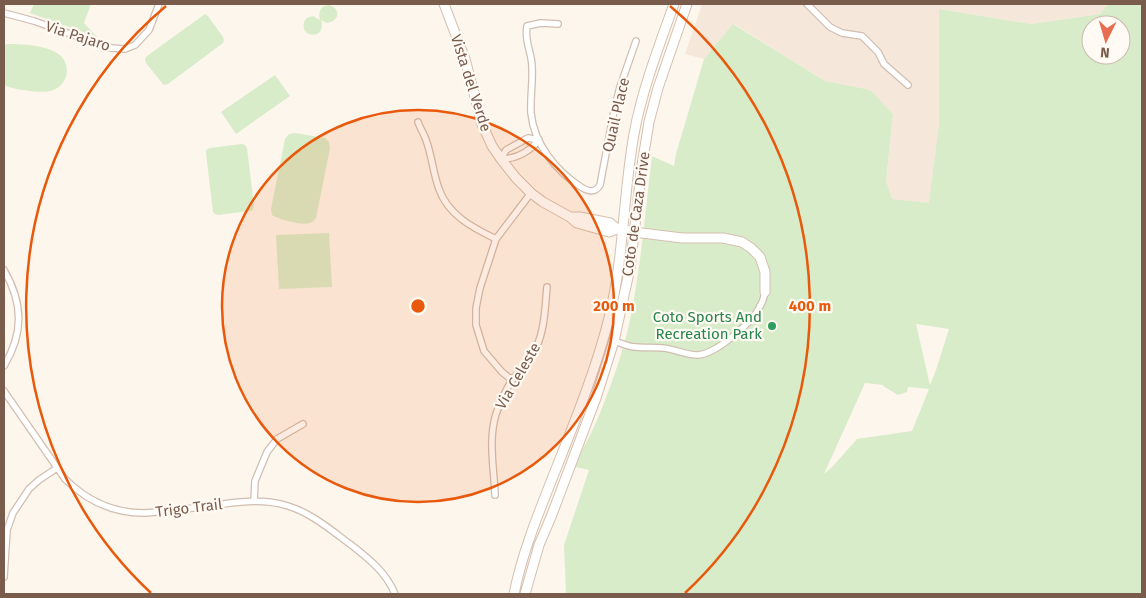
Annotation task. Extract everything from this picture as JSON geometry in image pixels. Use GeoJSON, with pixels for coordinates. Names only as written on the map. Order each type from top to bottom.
{"type":"FeatureCollection","features":[{"type":"Feature","properties":{"kind":"main road","name":"Vista del Verde"},"geometry":{"type":"LineString","coordinates":[[444,4],[465,58],[482,124],[492,146],[516,178],[531,193],[570,217],[610,223],[620,229],[682,238],[723,238],[742,242],[760,257],[765,272],[765,292]]}},
{"type":"Feature","properties":{"kind":"main road","name":"Coto de Caza Drive"},"geometry":{"type":"LineString","coordinates":[[514,594],[528,543],[602,346],[610,317],[617,278],[620,229],[638,114],[674,4]]}},
{"type":"Feature","properties":{"kind":"main road","name":"Coto de Caza Drive"},"geometry":{"type":"LineString","coordinates":[[525,594],[539,545],[593,406],[614,341],[630,268],[649,122],[658,88],[687,4]]}},
{"type":"Feature","properties":{"kind":"street","name":"Via Pajaro"},"geometry":{"type":"LineString","coordinates":[[4,13],[34,21],[111,48],[125,49],[134,45],[149,30],[159,4]]}},
{"type":"Feature","properties":{"kind":"street"},"geometry":{"type":"LineString","coordinates":[[807,4],[830,27],[842,33],[862,36],[878,52],[884,64],[908,85]]}},
{"type":"Feature","properties":{"kind":"street"},"geometry":{"type":"LineString","coordinates":[[539,140],[531,113],[532,64],[525,36],[527,26],[541,23],[558,24]]}},
{"type":"Feature","properties":{"kind":"street","name":"Quail Place"},"geometry":{"type":"LineString","coordinates":[[539,140],[556,167],[582,188],[594,192],[598,189],[603,176],[620,87],[636,42]]}},
{"type":"Feature","properties":{"kind":"street"},"geometry":{"type":"LineString","coordinates":[[418,122],[427,140],[439,191],[450,209],[462,220],[496,239]]}},
{"type":"Feature","properties":{"kind":"street"},"geometry":{"type":"LineString","coordinates":[[528,138],[539,140],[532,149],[512,159],[501,159],[506,150],[528,138]]}},
{"type":"Feature","properties":{"kind":"street"},"geometry":{"type":"LineString","coordinates":[[512,380],[502,372],[484,351],[476,326],[476,308],[480,288],[496,239],[531,193]]}},
{"type":"Feature","properties":{"kind":"street"},"geometry":{"type":"LineString","coordinates":[[4,270],[13,287],[18,307],[19,326],[14,346],[4,366]]}},
{"type":"Feature","properties":{"kind":"street","name":"Via Celeste"},"geometry":{"type":"LineString","coordinates":[[495,494],[492,433],[496,415],[503,395],[535,349],[541,334],[547,287]]}},
{"type":"Feature","properties":{"kind":"street"},"geometry":{"type":"LineString","coordinates":[[614,341],[636,347],[668,348],[681,353],[700,355],[731,339],[742,329],[760,308],[765,292]]}},
{"type":"Feature","properties":{"kind":"street","name":"Trigo Trail"},"geometry":{"type":"LineString","coordinates":[[4,391],[66,479],[86,497],[113,510],[131,513],[254,502],[277,503],[297,509],[313,518],[371,560],[387,577],[395,594]]}},
{"type":"Feature","properties":{"kind":"street"},"geometry":{"type":"LineString","coordinates":[[254,502],[255,481],[266,452],[277,439],[302,424]]}},
{"type":"Feature","properties":{"kind":"street"},"geometry":{"type":"LineString","coordinates":[[4,577],[7,530],[13,513],[29,489],[58,468]]}},
{"type":"Feature","properties":{"kind":"shaded area"},"geometry":{"type":"Polygon","coordinates":[[[702,4],[1108,4],[1100,14],[1081,15],[1081,17],[1031,24],[939,9],[939,124],[930,204],[892,199],[886,182],[893,114],[870,91],[825,81],[734,24],[704,59],[685,54],[702,4]]]}},
{"type":"Feature","properties":{"kind":"green space"},"geometry":{"type":"Polygon","coordinates":[[[34,4],[91,4],[84,23],[97,37],[30,13],[34,4]]]}},
{"type":"Feature","properties":{"kind":"green space"},"geometry":{"type":"Polygon","coordinates":[[[1108,4],[1142,4],[1142,594],[566,594],[564,545],[589,470],[571,466],[596,423],[615,373],[625,339],[639,267],[652,156],[674,166],[704,59],[733,24],[825,81],[870,90],[893,114],[886,181],[892,199],[929,203],[939,124],[939,9],[1031,24],[1081,17],[1081,65],[1131,65],[1131,15],[1093,15],[1100,14],[1108,4]],[[916,324],[930,385],[949,329],[916,324]],[[865,383],[824,474],[857,439],[912,431],[929,389],[908,387],[907,392],[898,395],[884,385],[865,383]]]}},
{"type":"Feature","properties":{"kind":"green space"},"geometry":{"type":"Polygon","coordinates":[[[329,5],[336,9],[337,17],[327,23],[321,20],[322,26],[317,34],[313,35],[306,32],[304,28],[305,20],[313,16],[320,20],[320,10],[329,5]]]}},
{"type":"Feature","properties":{"kind":"green space"},"geometry":{"type":"Polygon","coordinates":[[[205,14],[223,37],[223,43],[168,84],[164,85],[146,63],[145,59],[205,14]]]}},
{"type":"Feature","properties":{"kind":"green space"},"geometry":{"type":"Polygon","coordinates":[[[4,45],[40,47],[57,53],[62,57],[67,68],[65,80],[56,89],[43,92],[11,88],[4,85],[4,45]]]}},
{"type":"Feature","properties":{"kind":"green space"},"geometry":{"type":"Polygon","coordinates":[[[275,75],[290,96],[236,134],[221,112],[275,75]]]}},
{"type":"Feature","properties":{"kind":"green space"},"geometry":{"type":"Polygon","coordinates":[[[295,133],[325,138],[329,142],[330,148],[316,218],[306,224],[290,222],[275,217],[272,215],[271,209],[285,139],[289,134],[295,133]]]}},
{"type":"Feature","properties":{"kind":"green space"},"geometry":{"type":"Polygon","coordinates":[[[242,144],[247,148],[253,210],[215,214],[213,212],[206,150],[242,144]]]}},
{"type":"Feature","properties":{"kind":"green space"},"geometry":{"type":"Polygon","coordinates":[[[329,233],[332,287],[279,289],[276,235],[329,233]]]}},
{"type":"Feature","properties":{"kind":"place","name":"Coto Sports And Recreation Park"},"geometry":{"type":"Point","coordinates":[772,326]}}]}
